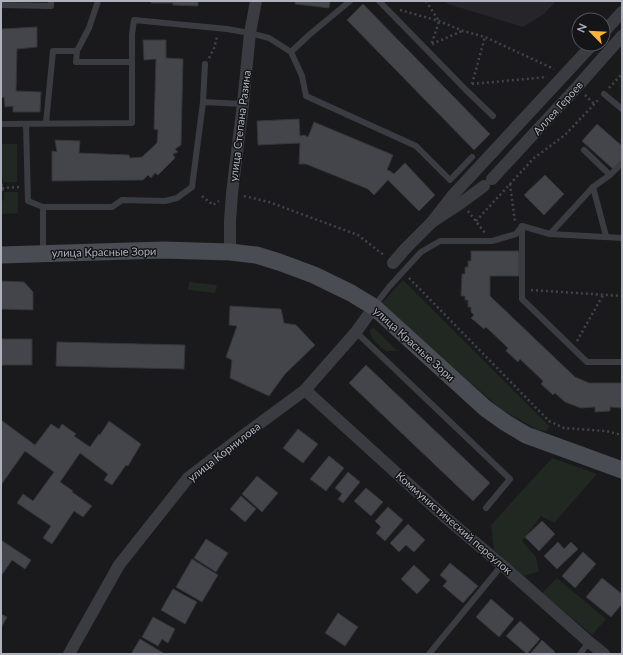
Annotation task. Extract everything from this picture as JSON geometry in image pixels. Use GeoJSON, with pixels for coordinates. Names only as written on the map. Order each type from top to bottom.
{"type":"FeatureCollection","features":[{"type":"Feature","properties":{"kind":"main road","name":"улица Красные Зори"},"geometry":{"type":"LineString","coordinates":[[1,255],[163,250],[230,252],[256,255],[280,262],[314,275],[351,293],[374,307],[485,408],[506,423],[526,435],[622,470]]}},
{"type":"Feature","properties":{"kind":"street","name":"улица Степана Разина"},"geometry":{"type":"LineString","coordinates":[[230,252],[232,193],[250,33],[256,1]]}},
{"type":"Feature","properties":{"kind":"street"},"geometry":{"type":"LineString","coordinates":[[611,24],[622,12]]}},
{"type":"Feature","properties":{"kind":"street","name":"Аллея Героев"},"geometry":{"type":"LineString","coordinates":[[432,222],[461,203],[488,182],[577,87],[622,36]]}},
{"type":"Feature","properties":{"kind":"street"},"geometry":{"type":"LineString","coordinates":[[393,263],[432,222],[453,195],[586,52]]}},
{"type":"Feature","properties":{"kind":"street","name":"улица Корнилова"},"geometry":{"type":"LineString","coordinates":[[69,654],[119,565],[188,478],[306,390],[356,332],[374,307]]}},
{"type":"Feature","properties":{"kind":"street","name":"Коммунистический переулок"},"geometry":{"type":"LineString","coordinates":[[306,390],[446,518],[604,654]]}},
{"type":"Feature","properties":{"kind":"lane"},"geometry":{"type":"LineString","coordinates":[[1,5],[51,6],[51,1]]}},
{"type":"Feature","properties":{"kind":"lane"},"geometry":{"type":"LineString","coordinates":[[98,1],[89,28],[77,51],[76,62],[132,62]]}},
{"type":"Feature","properties":{"kind":"lane"},"geometry":{"type":"LineString","coordinates":[[290,52],[350,1]]}},
{"type":"Feature","properties":{"kind":"lane"},"geometry":{"type":"LineString","coordinates":[[379,1],[493,116]]}},
{"type":"Feature","properties":{"kind":"lane"},"geometry":{"type":"LineString","coordinates":[[1,124],[132,123],[132,34],[134,20],[219,28],[269,38],[290,52],[302,76],[306,96],[416,146],[450,180],[472,156]]}},
{"type":"Feature","properties":{"kind":"lane"},"geometry":{"type":"LineString","coordinates":[[46,123],[53,51],[77,51]]}},
{"type":"Feature","properties":{"kind":"lane"},"geometry":{"type":"LineString","coordinates":[[26,124],[28,201],[43,207],[112,207],[122,200],[165,201],[178,198],[192,186],[203,102],[206,64]]}},
{"type":"Feature","properties":{"kind":"lane"},"geometry":{"type":"LineString","coordinates":[[604,94],[622,109]]}},
{"type":"Feature","properties":{"kind":"lane"},"geometry":{"type":"LineString","coordinates":[[203,102],[243,104]]}},
{"type":"Feature","properties":{"kind":"lane"},"geometry":{"type":"LineString","coordinates":[[584,150],[610,175]]}},
{"type":"Feature","properties":{"kind":"lane"},"geometry":{"type":"LineString","coordinates":[[550,234],[593,186],[610,175],[622,163]]}},
{"type":"Feature","properties":{"kind":"lane"},"geometry":{"type":"LineString","coordinates":[[593,186],[606,236]]}},
{"type":"Feature","properties":{"kind":"lane"},"geometry":{"type":"LineString","coordinates":[[43,207],[43,254]]}},
{"type":"Feature","properties":{"kind":"lane"},"geometry":{"type":"LineString","coordinates":[[374,307],[389,287],[421,252],[440,242],[492,241],[516,234],[522,226]]}},
{"type":"Feature","properties":{"kind":"lane"},"geometry":{"type":"LineString","coordinates":[[522,226],[550,234],[622,238]]}},
{"type":"Feature","properties":{"kind":"lane"},"geometry":{"type":"LineString","coordinates":[[522,226],[522,299],[587,362],[622,362]]}},
{"type":"Feature","properties":{"kind":"lane"},"geometry":{"type":"LineString","coordinates":[[356,332],[510,479],[486,508]]}},
{"type":"Feature","properties":{"kind":"lane"},"geometry":{"type":"LineString","coordinates":[[429,654],[502,566]]}},
{"type":"Feature","properties":{"kind":"lane"},"geometry":{"type":"LineString","coordinates":[[580,654],[589,642]]}},
{"type":"Feature","properties":{"kind":"path"},"geometry":{"type":"LineString","coordinates":[[426,1],[439,21]]}},
{"type":"Feature","properties":{"kind":"path"},"geometry":{"type":"LineString","coordinates":[[388,10],[398,9],[485,37],[565,75]]}},
{"type":"Feature","properties":{"kind":"path"},"geometry":{"type":"LineString","coordinates":[[432,43],[439,21]]}},
{"type":"Feature","properties":{"kind":"path"},"geometry":{"type":"LineString","coordinates":[[206,64],[214,48],[219,28]]}},
{"type":"Feature","properties":{"kind":"path"},"geometry":{"type":"LineString","coordinates":[[426,49],[432,43],[463,31]]}},
{"type":"Feature","properties":{"kind":"path"},"geometry":{"type":"LineString","coordinates":[[466,90],[472,84],[485,37]]}},
{"type":"Feature","properties":{"kind":"path"},"geometry":{"type":"LineString","coordinates":[[476,221],[534,158],[565,135],[622,74]]}},
{"type":"Feature","properties":{"kind":"path"},"geometry":{"type":"LineString","coordinates":[[472,84],[565,75]]}},
{"type":"Feature","properties":{"kind":"path"},"geometry":{"type":"LineString","coordinates":[[577,87],[595,104]]}},
{"type":"Feature","properties":{"kind":"path"},"geometry":{"type":"LineString","coordinates":[[1,184],[1,194]]}},
{"type":"Feature","properties":{"kind":"path"},"geometry":{"type":"LineString","coordinates":[[510,184],[516,234]]}},
{"type":"Feature","properties":{"kind":"path"},"geometry":{"type":"LineString","coordinates":[[2,188],[28,187]]}},
{"type":"Feature","properties":{"kind":"path"},"geometry":{"type":"LineString","coordinates":[[202,196],[213,205],[232,193],[269,202],[358,234],[393,263]]}},
{"type":"Feature","properties":{"kind":"path"},"geometry":{"type":"LineString","coordinates":[[461,203],[492,241]]}},
{"type":"Feature","properties":{"kind":"path"},"geometry":{"type":"LineString","coordinates":[[403,272],[549,421],[564,428],[606,431],[622,435]]}},
{"type":"Feature","properties":{"kind":"path"},"geometry":{"type":"LineString","coordinates":[[522,290],[622,296]]}},
{"type":"Feature","properties":{"kind":"path"},"geometry":{"type":"LineString","coordinates":[[573,348],[603,295]]}},
{"type":"Feature","properties":{"kind":"shaded area"},"geometry":{"type":"Polygon","coordinates":[[[445,1],[556,1],[544,14],[523,27],[448,4],[445,1]]]}},
{"type":"Feature","properties":{"kind":"shaded area"},"geometry":{"type":"Polygon","coordinates":[[[1,144],[17,144],[17,182],[4,182],[4,185],[1,175],[1,144]]]}},
{"type":"Feature","properties":{"kind":"shaded area"},"geometry":{"type":"Polygon","coordinates":[[[4,192],[18,192],[18,213],[1,214],[1,204],[4,198],[4,192]]]}},
{"type":"Feature","properties":{"kind":"shaded area"},"geometry":{"type":"Polygon","coordinates":[[[403,280],[549,426],[547,431],[538,430],[501,409],[380,305],[403,280]]]}},
{"type":"Feature","properties":{"kind":"shaded area"},"geometry":{"type":"Polygon","coordinates":[[[189,282],[217,285],[215,293],[188,290],[189,282]]]}},
{"type":"Feature","properties":{"kind":"shaded area"},"geometry":{"type":"Polygon","coordinates":[[[374,328],[397,351],[386,351],[375,342],[370,333],[370,329],[374,328]]]}},
{"type":"Feature","properties":{"kind":"shaded area"},"geometry":{"type":"Polygon","coordinates":[[[552,458],[597,474],[554,523],[541,516],[522,541],[536,557],[539,571],[524,576],[494,550],[491,525],[552,458]]]}},
{"type":"Feature","properties":{"kind":"shaded area"},"geometry":{"type":"Polygon","coordinates":[[[557,578],[606,619],[592,635],[542,593],[557,578]]]}},
{"type":"Feature","properties":{"kind":"building"},"geometry":{"type":"Polygon","coordinates":[[[151,1],[198,1],[198,6],[173,5],[173,3],[151,3],[151,1]]]}},
{"type":"Feature","properties":{"kind":"building"},"geometry":{"type":"Polygon","coordinates":[[[295,1],[330,1],[329,8],[295,4],[295,1]]]}},
{"type":"Feature","properties":{"kind":"building"},"geometry":{"type":"Polygon","coordinates":[[[363,4],[490,134],[474,150],[347,20],[363,4]]]}},
{"type":"Feature","properties":{"kind":"building"},"geometry":{"type":"Polygon","coordinates":[[[37,27],[37,47],[17,49],[16,91],[41,92],[40,112],[13,112],[13,106],[5,107],[4,97],[1,98],[1,29],[37,27]]]}},
{"type":"Feature","properties":{"kind":"building"},"geometry":{"type":"Polygon","coordinates":[[[143,40],[166,40],[166,58],[183,59],[181,145],[175,149],[178,152],[173,154],[175,158],[158,175],[155,173],[151,178],[148,175],[143,180],[52,181],[52,151],[57,152],[55,140],[80,141],[79,153],[129,155],[130,158],[142,157],[157,143],[158,130],[154,129],[156,59],[144,60],[143,40]]]}},
{"type":"Feature","properties":{"kind":"building"},"geometry":{"type":"Polygon","coordinates":[[[299,119],[300,136],[304,135],[308,137],[314,122],[393,155],[387,170],[394,174],[405,163],[435,195],[419,211],[388,180],[374,195],[368,189],[306,164],[299,164],[300,143],[258,145],[257,121],[299,119]]]}},
{"type":"Feature","properties":{"kind":"building"},"geometry":{"type":"Polygon","coordinates":[[[597,124],[622,146],[622,160],[613,169],[582,141],[597,124]]]}},
{"type":"Feature","properties":{"kind":"building"},"geometry":{"type":"Polygon","coordinates":[[[545,175],[564,194],[544,215],[524,195],[545,175]]]}},
{"type":"Feature","properties":{"kind":"building"},"geometry":{"type":"Polygon","coordinates":[[[471,251],[519,251],[519,276],[490,276],[490,296],[575,377],[589,383],[622,383],[622,408],[610,407],[610,411],[595,412],[595,407],[581,408],[565,402],[555,393],[553,395],[541,384],[543,381],[520,359],[518,362],[506,351],[508,348],[486,327],[484,329],[471,318],[474,315],[471,312],[471,307],[468,307],[468,300],[465,300],[465,296],[461,296],[462,274],[465,274],[465,267],[468,267],[468,261],[471,261],[471,251]]]}},
{"type":"Feature","properties":{"kind":"building"},"geometry":{"type":"Polygon","coordinates":[[[1,281],[24,282],[33,292],[33,310],[1,309],[1,281]]]}},
{"type":"Feature","properties":{"kind":"building"},"geometry":{"type":"Polygon","coordinates":[[[230,306],[281,309],[284,323],[296,325],[315,345],[285,374],[269,396],[230,378],[232,360],[226,357],[237,326],[229,325],[230,306]]]}},
{"type":"Feature","properties":{"kind":"building"},"geometry":{"type":"Polygon","coordinates":[[[1,339],[32,339],[32,365],[1,365],[1,339]]]}},
{"type":"Feature","properties":{"kind":"building"},"geometry":{"type":"Polygon","coordinates":[[[57,342],[185,345],[184,369],[56,366],[57,342]]]}},
{"type":"Feature","properties":{"kind":"building"},"geometry":{"type":"Polygon","coordinates":[[[366,365],[490,483],[473,501],[349,383],[366,365]]]}},
{"type":"Feature","properties":{"kind":"building"},"geometry":{"type":"Polygon","coordinates":[[[1,420],[35,445],[51,424],[59,429],[62,424],[76,434],[74,436],[90,447],[109,421],[141,444],[128,466],[126,465],[112,485],[104,480],[108,474],[80,453],[60,482],[92,506],[83,517],[74,511],[52,544],[43,538],[51,526],[17,503],[23,494],[33,501],[54,472],[25,451],[1,485],[1,420]]]}},
{"type":"Feature","properties":{"kind":"building"},"geometry":{"type":"Polygon","coordinates":[[[298,429],[318,444],[303,463],[283,448],[298,429]]]}},
{"type":"Feature","properties":{"kind":"building"},"geometry":{"type":"Polygon","coordinates":[[[329,456],[344,468],[326,491],[310,479],[329,456]]]}},
{"type":"Feature","properties":{"kind":"building"},"geometry":{"type":"Polygon","coordinates":[[[348,472],[360,482],[343,503],[338,499],[342,494],[335,488],[348,472]]]}},
{"type":"Feature","properties":{"kind":"building"},"geometry":{"type":"Polygon","coordinates":[[[257,476],[278,493],[262,512],[242,494],[257,476]]]}},
{"type":"Feature","properties":{"kind":"building"},"geometry":{"type":"Polygon","coordinates":[[[366,488],[383,502],[371,516],[354,501],[366,488]]]}},
{"type":"Feature","properties":{"kind":"building"},"geometry":{"type":"Polygon","coordinates":[[[241,496],[256,509],[245,522],[230,509],[241,496]]]}},
{"type":"Feature","properties":{"kind":"building"},"geometry":{"type":"Polygon","coordinates":[[[388,507],[403,520],[385,541],[376,533],[381,527],[375,521],[388,507]]]}},
{"type":"Feature","properties":{"kind":"building"},"geometry":{"type":"Polygon","coordinates":[[[542,521],[555,534],[539,551],[525,537],[542,521]]]}},
{"type":"Feature","properties":{"kind":"building"},"geometry":{"type":"Polygon","coordinates":[[[408,524],[425,540],[414,552],[406,545],[399,552],[390,543],[408,524]]]}},
{"type":"Feature","properties":{"kind":"building"},"geometry":{"type":"Polygon","coordinates":[[[206,539],[228,553],[216,572],[194,558],[206,539]]]}},
{"type":"Feature","properties":{"kind":"building"},"geometry":{"type":"Polygon","coordinates":[[[1,540],[31,560],[25,569],[12,560],[1,576],[1,540]]]}},
{"type":"Feature","properties":{"kind":"building"},"geometry":{"type":"Polygon","coordinates":[[[558,542],[564,549],[571,542],[578,549],[557,569],[544,556],[558,542]]]}},
{"type":"Feature","properties":{"kind":"building"},"geometry":{"type":"Polygon","coordinates":[[[583,552],[596,564],[575,588],[562,576],[583,552]]]}},
{"type":"Feature","properties":{"kind":"building"},"geometry":{"type":"Polygon","coordinates":[[[192,559],[218,575],[202,602],[176,587],[192,559]]]}},
{"type":"Feature","properties":{"kind":"building"},"geometry":{"type":"Polygon","coordinates":[[[450,563],[478,586],[463,603],[443,586],[447,581],[440,575],[450,563]]]}},
{"type":"Feature","properties":{"kind":"building"},"geometry":{"type":"Polygon","coordinates":[[[414,565],[430,580],[417,594],[401,579],[414,565]]]}},
{"type":"Feature","properties":{"kind":"building"},"geometry":{"type":"Polygon","coordinates":[[[602,578],[622,594],[622,604],[611,617],[586,597],[602,578]]]}},
{"type":"Feature","properties":{"kind":"building"},"geometry":{"type":"Polygon","coordinates":[[[173,589],[197,602],[185,624],[161,610],[173,589]]]}},
{"type":"Feature","properties":{"kind":"building"},"geometry":{"type":"Polygon","coordinates":[[[491,599],[514,619],[499,637],[476,617],[491,599]]]}},
{"type":"Feature","properties":{"kind":"building"},"geometry":{"type":"Polygon","coordinates":[[[338,613],[358,627],[345,646],[325,633],[338,613]]]}},
{"type":"Feature","properties":{"kind":"building"},"geometry":{"type":"Polygon","coordinates":[[[1,614],[7,617],[1,628],[1,614]]]}},
{"type":"Feature","properties":{"kind":"building"},"geometry":{"type":"Polygon","coordinates":[[[153,617],[175,629],[168,643],[162,639],[158,646],[142,637],[153,617]]]}},
{"type":"Feature","properties":{"kind":"building"},"geometry":{"type":"Polygon","coordinates":[[[520,621],[540,639],[527,654],[506,636],[520,621]]]}},
{"type":"Feature","properties":{"kind":"building"},"geometry":{"type":"Polygon","coordinates":[[[140,639],[165,654],[131,654],[140,639]]]}},
{"type":"Feature","properties":{"kind":"building"},"geometry":{"type":"Polygon","coordinates":[[[542,640],[555,652],[553,654],[530,654],[542,640]]]}}]}
